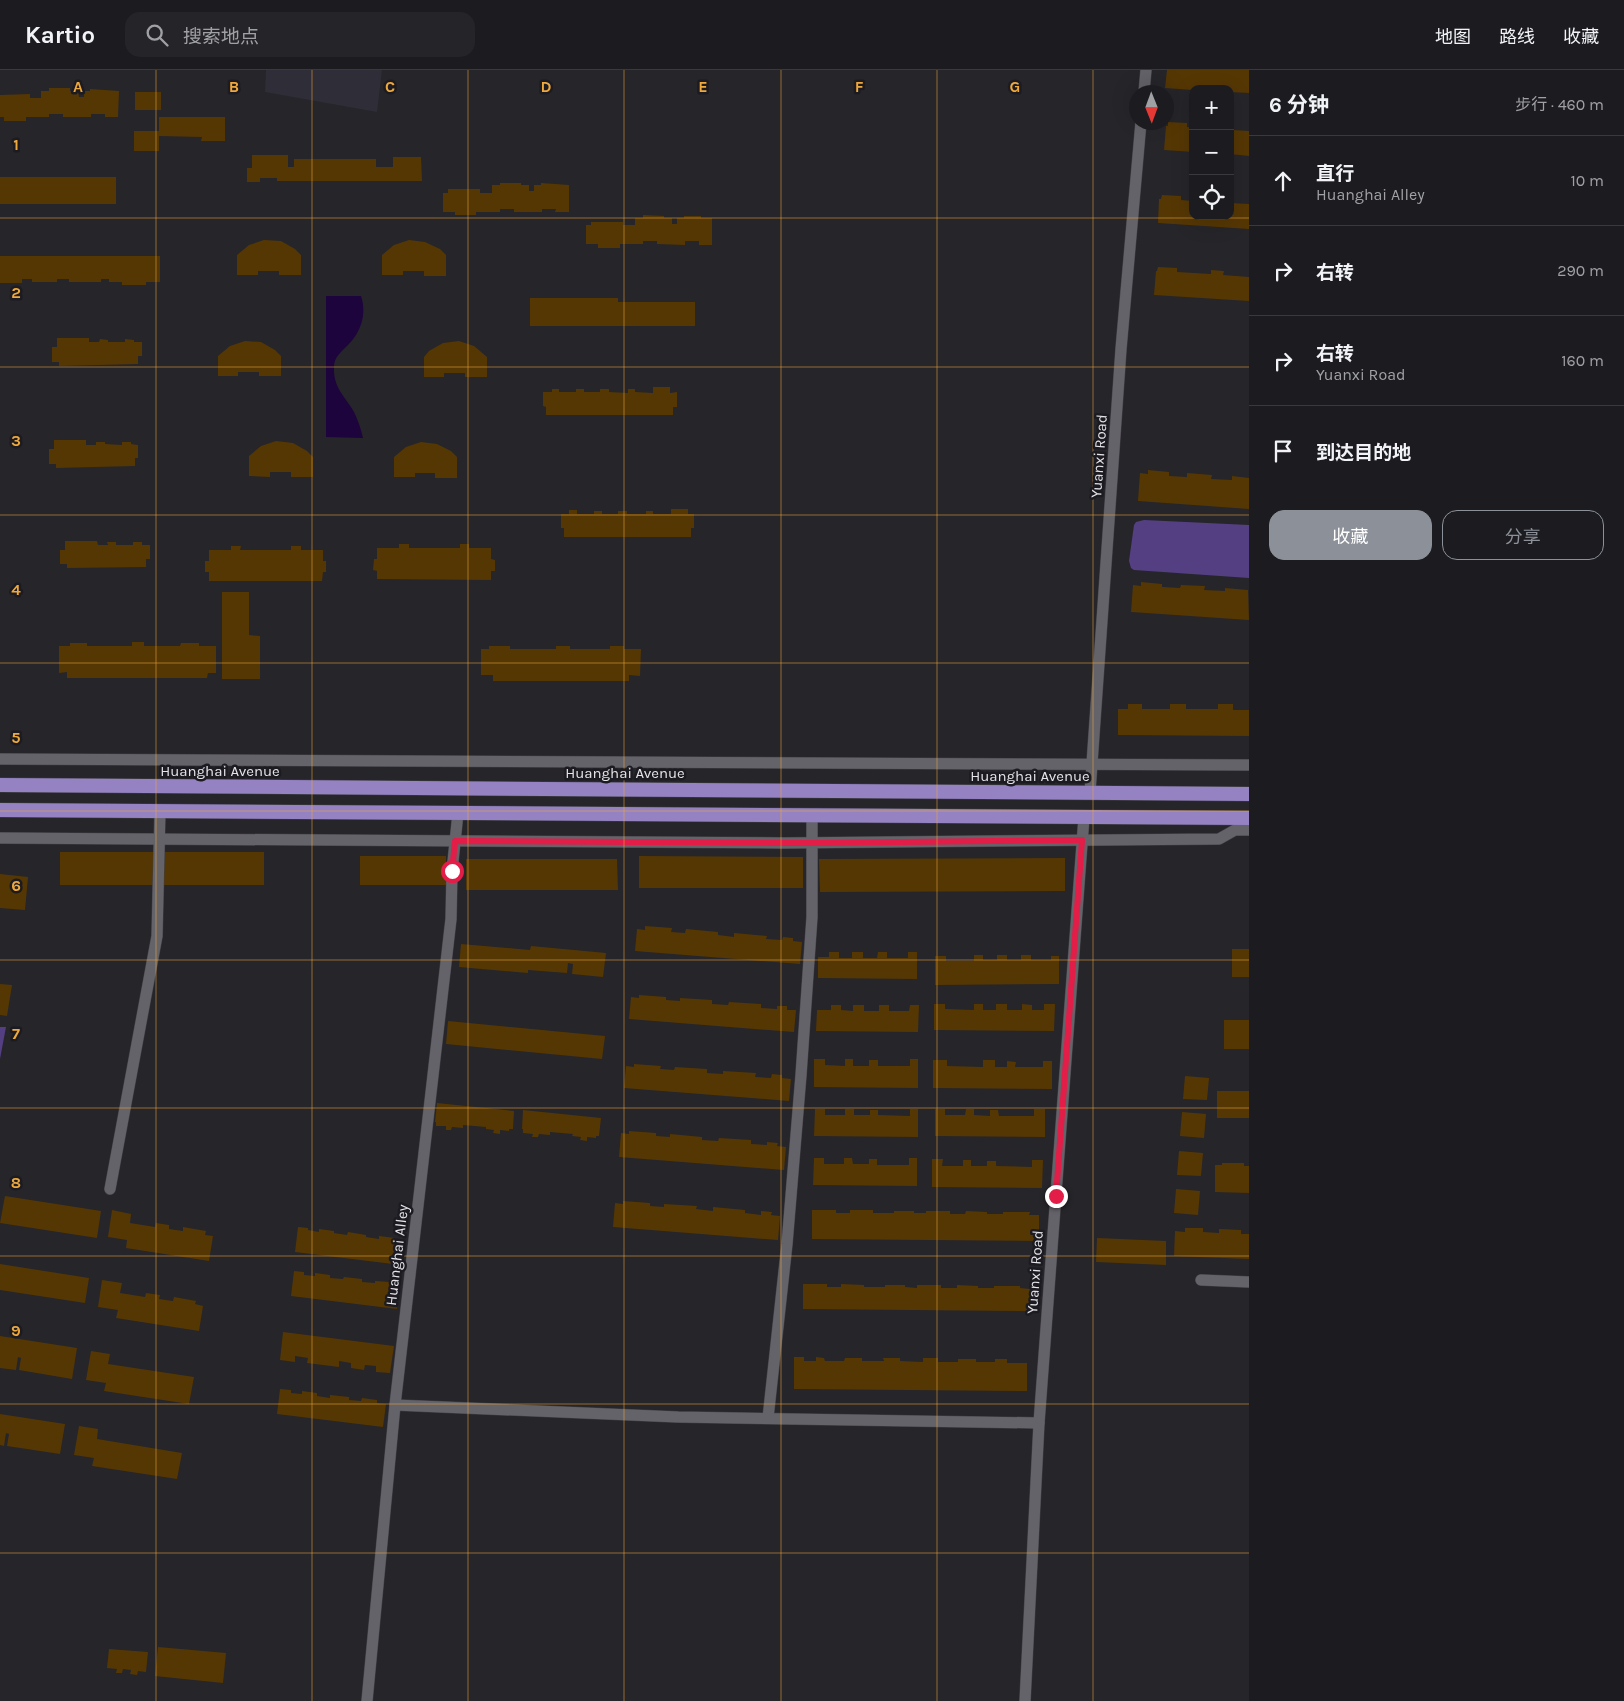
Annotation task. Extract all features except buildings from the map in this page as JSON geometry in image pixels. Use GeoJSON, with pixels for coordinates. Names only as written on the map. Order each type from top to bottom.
{"type":"FeatureCollection","features":[{"type":"Feature","properties":{"kind":"main road","name":"Huanghai Avenue"},"geometry":{"type":"LineString","coordinates":[[0,786],[1249,794]]}},
{"type":"Feature","properties":{"kind":"main road"},"geometry":{"type":"LineString","coordinates":[[0,810],[1249,818]]}},
{"type":"Feature","properties":{"kind":"street"},"geometry":{"type":"LineString","coordinates":[[1145,85],[1146,70]]}},
{"type":"Feature","properties":{"kind":"street","name":"Yuanxi Road"},"geometry":{"type":"LineString","coordinates":[[1090,792],[1121,349],[1140,130]]}},
{"type":"Feature","properties":{"kind":"street"},"geometry":{"type":"LineString","coordinates":[[0,759],[1249,765]]}},
{"type":"Feature","properties":{"kind":"street"},"geometry":{"type":"LineString","coordinates":[[110,1190],[157,936],[160,811]]}},
{"type":"Feature","properties":{"kind":"street","name":"Huanghai Alley"},"geometry":{"type":"LineString","coordinates":[[367,1701],[395,1405],[450,920],[452,871],[458,812]]}},
{"type":"Feature","properties":{"kind":"street"},"geometry":{"type":"LineString","coordinates":[[768,1418],[787,1244],[801,1075],[812,916],[812,815]]}},
{"type":"Feature","properties":{"kind":"street","name":"Yuanxi Road"},"geometry":{"type":"LineString","coordinates":[[1025,1701],[1039,1423],[1084,817]]}},
{"type":"Feature","properties":{"kind":"street"},"geometry":{"type":"LineString","coordinates":[[0,838],[811,843],[1219,839],[1235,830],[1249,830]]}},
{"type":"Feature","properties":{"kind":"street"},"geometry":{"type":"LineString","coordinates":[[1201,1280],[1249,1282]]}},
{"type":"Feature","properties":{"kind":"street"},"geometry":{"type":"LineString","coordinates":[[395,1405],[678,1417],[1039,1423]]}},
{"type":"Feature","properties":{"kind":"shaded area"},"geometry":{"type":"Polygon","coordinates":[[[266,70],[382,70],[377,112],[265,92],[266,70]]]}},
{"type":"Feature","properties":{"kind":"shaded area"},"geometry":{"type":"Polygon","coordinates":[[[326,296],[361,296],[363,303],[362,322],[353,340],[337,357],[334,363],[334,374],[340,391],[354,412],[363,438],[326,437],[326,296]]]}},
{"type":"Feature","properties":{"kind":"shaded area"},"geometry":{"type":"Polygon","coordinates":[[[1144,520],[1249,525],[1249,578],[1134,570],[1131,568],[1129,561],[1134,525],[1136,522],[1144,520]]]}},
{"type":"Feature","properties":{"kind":"shaded area"},"geometry":{"type":"Polygon","coordinates":[[[0,1027],[6,1027],[0,1059],[0,1027]]]}},
{"type":"Feature","properties":{"kind":"route"},"geometry":{"type":"LineString","coordinates":[[452,871],[455,841],[811,843],[1082,840],[1056,1196]]}}]}
